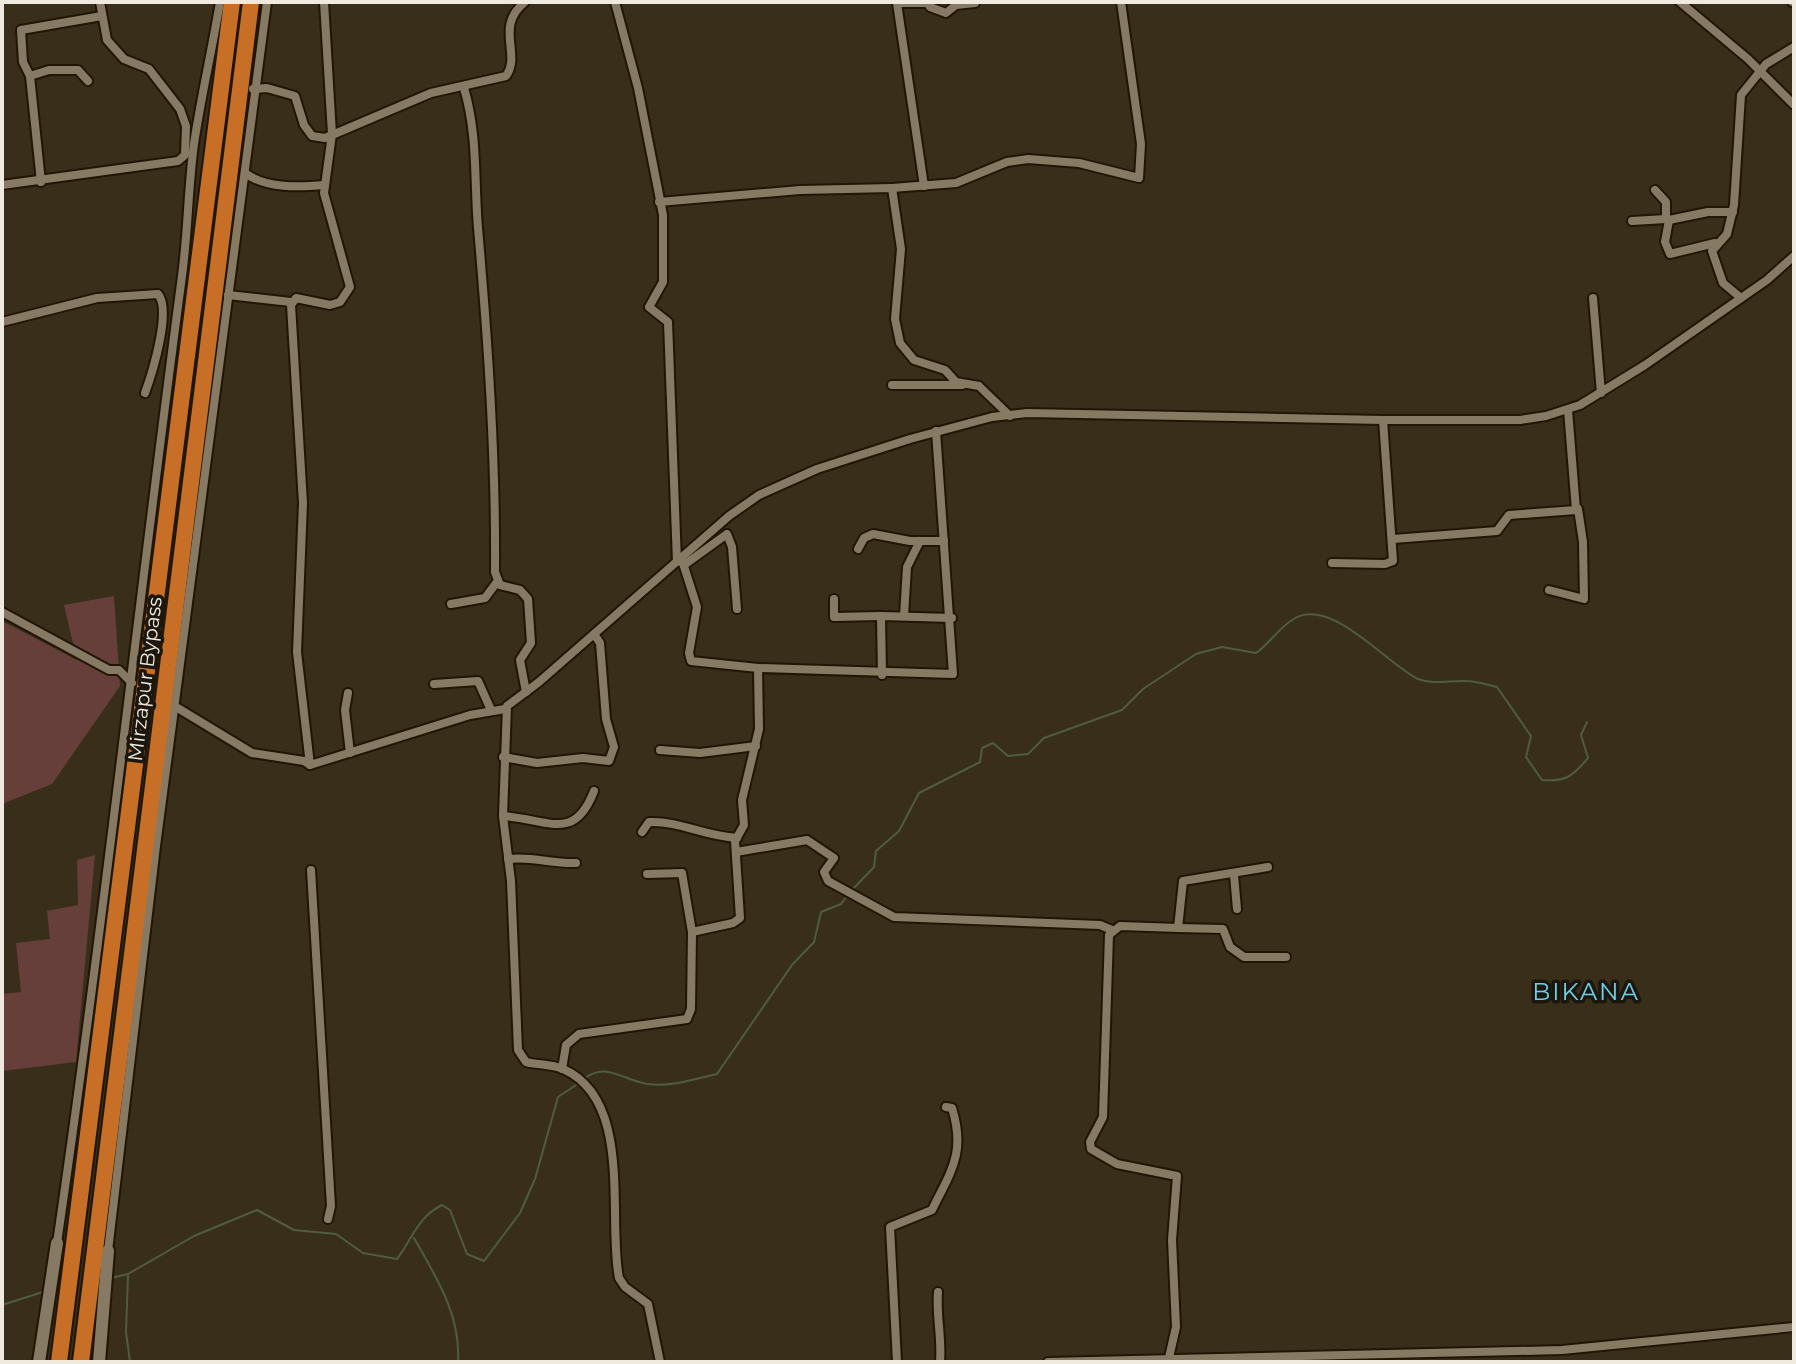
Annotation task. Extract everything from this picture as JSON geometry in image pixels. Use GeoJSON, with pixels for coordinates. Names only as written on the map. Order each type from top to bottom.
{"type":"FeatureCollection","features":[{"type":"Feature","properties":{"kind":"highway","name":"Mirzapur Bypass"},"geometry":{"type":"LineString","coordinates":[[81,1362],[251,2]]}},
{"type":"Feature","properties":{"kind":"highway"},"geometry":{"type":"LineString","coordinates":[[59,1362],[220,3]]}},
{"type":"Feature","properties":{"kind":"street"},"geometry":{"type":"LineString","coordinates":[[2,185],[178,161],[185,155],[186,126],[180,109],[149,69],[124,59],[107,40],[100,2]]}},
{"type":"Feature","properties":{"kind":"street"},"geometry":{"type":"LineString","coordinates":[[99,1362],[108,1251],[156,846],[245,173],[253,89],[267,2]]}},
{"type":"Feature","properties":{"kind":"street"},"geometry":{"type":"LineString","coordinates":[[228,295],[291,302],[296,298],[330,305],[344,299],[350,287],[325,185],[332,134],[324,2]]}},
{"type":"Feature","properties":{"kind":"street"},"geometry":{"type":"LineString","coordinates":[[253,89],[267,88],[295,96],[312,136],[325,138],[449,87],[464,88],[499,81],[509,74],[509,24],[525,2]]}},
{"type":"Feature","properties":{"kind":"street"},"geometry":{"type":"LineString","coordinates":[[609,2],[616,2],[638,88],[663,215],[664,278],[649,307],[668,322],[681,562],[697,607],[689,653],[691,661],[882,675],[953,674],[952,618],[936,435]]}},
{"type":"Feature","properties":{"kind":"street"},"geometry":{"type":"LineString","coordinates":[[924,186],[897,3],[927,2],[944,13],[956,5],[975,3]]}},
{"type":"Feature","properties":{"kind":"street"},"geometry":{"type":"LineString","coordinates":[[659,202],[800,190],[924,186],[963,181],[1007,162],[1028,159],[1079,163],[1139,178],[1141,144],[1121,2]]}},
{"type":"Feature","properties":{"kind":"street"},"geometry":{"type":"LineString","coordinates":[[1680,2],[1794,105]]}},
{"type":"Feature","properties":{"kind":"street"},"geometry":{"type":"LineString","coordinates":[[39,1362],[135,686],[194,146],[220,3]]}},
{"type":"Feature","properties":{"kind":"street"},"geometry":{"type":"LineString","coordinates":[[41,182],[30,76],[23,62],[21,30],[102,16]]}},
{"type":"Feature","properties":{"kind":"street"},"geometry":{"type":"LineString","coordinates":[[1741,298],[1720,277],[1712,251],[1727,234],[1733,212],[1740,100],[1757,73],[1794,47]]}},
{"type":"Feature","properties":{"kind":"street"},"geometry":{"type":"LineString","coordinates":[[30,76],[65,68],[78,70],[88,81]]}},
{"type":"Feature","properties":{"kind":"street"},"geometry":{"type":"LineString","coordinates":[[451,604],[485,598],[497,582],[490,356],[474,176],[475,131],[464,88]]}},
{"type":"Feature","properties":{"kind":"street"},"geometry":{"type":"LineString","coordinates":[[245,173],[254,180],[299,187],[325,185]]}},
{"type":"Feature","properties":{"kind":"street"},"geometry":{"type":"LineString","coordinates":[[892,188],[901,249],[895,319],[900,343],[914,360],[945,370],[963,385]]}},
{"type":"Feature","properties":{"kind":"street"},"geometry":{"type":"LineString","coordinates":[[1655,190],[1666,202],[1668,219],[1665,242],[1670,254],[1716,243]]}},
{"type":"Feature","properties":{"kind":"street"},"geometry":{"type":"LineString","coordinates":[[1632,221],[1733,212]]}},
{"type":"Feature","properties":{"kind":"street"},"geometry":{"type":"LineString","coordinates":[[310,765],[491,710],[505,709],[681,562],[744,504],[776,486],[992,417],[1048,413],[1520,420],[1568,410],[1601,393],[1741,298],[1794,256]]}},
{"type":"Feature","properties":{"kind":"street"},"geometry":{"type":"LineString","coordinates":[[2,322],[108,296],[154,294],[162,300],[178,302]]}},
{"type":"Feature","properties":{"kind":"street"},"geometry":{"type":"LineString","coordinates":[[1593,298],[1601,393]]}},
{"type":"Feature","properties":{"kind":"street"},"geometry":{"type":"LineString","coordinates":[[145,393],[160,334],[162,300]]}},
{"type":"Feature","properties":{"kind":"street"},"geometry":{"type":"LineString","coordinates":[[291,302],[303,490],[297,652],[310,765]]}},
{"type":"Feature","properties":{"kind":"street"},"geometry":{"type":"LineString","coordinates":[[892,385],[979,386],[1010,417]]}},
{"type":"Feature","properties":{"kind":"street"},"geometry":{"type":"LineString","coordinates":[[1549,590],[1584,599],[1583,542],[1568,410]]}},
{"type":"Feature","properties":{"kind":"street"},"geometry":{"type":"LineString","coordinates":[[1332,563],[1390,564],[1393,539],[1383,420]]}},
{"type":"Feature","properties":{"kind":"street"},"geometry":{"type":"LineString","coordinates":[[1393,539],[1497,531],[1509,515],[1578,509]]}},
{"type":"Feature","properties":{"kind":"street"},"geometry":{"type":"LineString","coordinates":[[681,562],[727,534],[732,547],[737,609]]}},
{"type":"Feature","properties":{"kind":"street"},"geometry":{"type":"LineString","coordinates":[[858,549],[864,538],[873,534],[944,541]]}},
{"type":"Feature","properties":{"kind":"street"},"geometry":{"type":"LineString","coordinates":[[904,616],[907,567],[920,541]]}},
{"type":"Feature","properties":{"kind":"street"},"geometry":{"type":"LineString","coordinates":[[497,582],[523,592],[528,599],[531,643],[520,660],[526,692]]}},
{"type":"Feature","properties":{"kind":"street"},"geometry":{"type":"LineString","coordinates":[[834,599],[834,617],[952,618]]}},
{"type":"Feature","properties":{"kind":"street"},"geometry":{"type":"LineString","coordinates":[[2,612],[109,670],[119,670],[135,686]]}},
{"type":"Feature","properties":{"kind":"street"},"geometry":{"type":"LineString","coordinates":[[881,616],[882,675]]}},
{"type":"Feature","properties":{"kind":"street"},"geometry":{"type":"LineString","coordinates":[[503,757],[537,763],[583,758],[609,761],[614,747],[606,719],[600,643],[594,634]]}},
{"type":"Feature","properties":{"kind":"street"},"geometry":{"type":"LineString","coordinates":[[692,932],[733,923],[740,918],[737,838],[744,825],[742,800],[756,746],[758,668]]}},
{"type":"Feature","properties":{"kind":"street"},"geometry":{"type":"LineString","coordinates":[[434,684],[478,681],[491,710]]}},
{"type":"Feature","properties":{"kind":"street"},"geometry":{"type":"LineString","coordinates":[[348,693],[345,710],[350,753]]}},
{"type":"Feature","properties":{"kind":"street"},"geometry":{"type":"LineString","coordinates":[[176,707],[252,753],[304,761],[310,765]]}},
{"type":"Feature","properties":{"kind":"street"},"geometry":{"type":"LineString","coordinates":[[505,709],[503,816],[518,1050],[526,1062],[562,1069],[584,1085],[604,1124],[614,1171],[619,1278],[625,1287],[648,1304],[660,1362]]}},
{"type":"Feature","properties":{"kind":"street"},"geometry":{"type":"LineString","coordinates":[[660,750],[700,753],[756,746]]}},
{"type":"Feature","properties":{"kind":"street"},"geometry":{"type":"LineString","coordinates":[[503,816],[567,826],[580,819],[594,791]]}},
{"type":"Feature","properties":{"kind":"street"},"geometry":{"type":"LineString","coordinates":[[642,832],[649,822],[676,821],[704,834],[737,838]]}},
{"type":"Feature","properties":{"kind":"street"},"geometry":{"type":"LineString","coordinates":[[736,852],[807,840],[834,858],[824,872],[828,881],[894,917],[1100,925],[1112,930],[1120,926],[1223,929],[1230,947],[1244,957],[1286,957]]}},
{"type":"Feature","properties":{"kind":"street"},"geometry":{"type":"LineString","coordinates":[[508,859],[530,856],[558,863],[576,863]]}},
{"type":"Feature","properties":{"kind":"street"},"geometry":{"type":"LineString","coordinates":[[1178,928],[1181,882],[1234,875],[1247,868],[1268,867]]}},
{"type":"Feature","properties":{"kind":"street"},"geometry":{"type":"LineString","coordinates":[[311,870],[331,1206],[328,1219]]}},
{"type":"Feature","properties":{"kind":"street"},"geometry":{"type":"LineString","coordinates":[[562,1069],[566,1045],[579,1034],[681,1023],[689,1017],[692,932],[682,873],[647,874]]}},
{"type":"Feature","properties":{"kind":"street"},"geometry":{"type":"LineString","coordinates":[[1234,875],[1237,909]]}},
{"type":"Feature","properties":{"kind":"street"},"geometry":{"type":"LineString","coordinates":[[1112,930],[1103,1117],[1090,1142],[1091,1149],[1117,1164],[1177,1176],[1172,1240],[1176,1327],[1168,1362]]}},
{"type":"Feature","properties":{"kind":"street"},"geometry":{"type":"LineString","coordinates":[[897,1362],[890,1227],[932,1210],[954,1170],[959,1138],[952,1108],[946,1107]]}},
{"type":"Feature","properties":{"kind":"street"},"geometry":{"type":"LineString","coordinates":[[938,1292],[936,1317],[942,1336],[940,1362]]}},
{"type":"Feature","properties":{"kind":"street"},"geometry":{"type":"LineString","coordinates":[[1048,1362],[1168,1362],[1562,1350],[1794,1327]]}},
{"type":"Feature","properties":{"kind":"street"},"geometry":{"type":"LineString","coordinates":[[1561,1362],[1562,1350]]}},
{"type":"Feature","properties":{"kind":"shaded area"},"geometry":{"type":"Polygon","coordinates":[[[114,596],[120,686],[52,784],[2,804],[2,621],[77,660],[64,605],[114,596]]]}},
{"type":"Feature","properties":{"kind":"shaded area"},"geometry":{"type":"Polygon","coordinates":[[[95,855],[76,1062],[2,1071],[2,994],[21,992],[16,943],[50,939],[47,911],[78,905],[77,860],[95,855]]]}},
{"type":"Feature","properties":{"kind":"waterway"},"geometry":{"type":"LineString","coordinates":[[851,891],[874,867],[876,851],[899,831],[919,793],[980,762],[982,748],[993,743],[1008,756],[1028,754],[1044,738],[1122,710],[1143,689],[1196,654],[1222,647],[1256,653],[1287,623],[1307,614],[1340,623],[1418,679],[1471,681],[1497,687],[1531,736],[1526,757],[1542,780],[1568,776],[1588,758],[1581,735],[1587,722]]}},
{"type":"Feature","properties":{"kind":"waterway"},"geometry":{"type":"LineString","coordinates":[[584,1079],[592,1074],[608,1072],[648,1084],[665,1084],[717,1074],[792,965],[814,942],[821,912],[841,904],[847,896]]}},
{"type":"Feature","properties":{"kind":"waterway"},"geometry":{"type":"LineString","coordinates":[[111,1278],[128,1274],[194,1236],[257,1210],[294,1230],[336,1234],[363,1253],[397,1259],[421,1222],[442,1205],[450,1210],[467,1254],[484,1261],[520,1213],[535,1179],[558,1097],[579,1083]]}},
{"type":"Feature","properties":{"kind":"waterway"},"geometry":{"type":"LineString","coordinates":[[414,1238],[451,1312],[458,1362]]}},
{"type":"Feature","properties":{"kind":"waterway"},"geometry":{"type":"LineString","coordinates":[[128,1276],[126,1332],[130,1362]]}},
{"type":"Feature","properties":{"kind":"waterway"},"geometry":{"type":"LineString","coordinates":[[2,1305],[46,1291]]}},
{"type":"Feature","properties":{"kind":"district","name":"BIKANA"},"geometry":{"type":"Point","coordinates":[1586,991]}}]}
